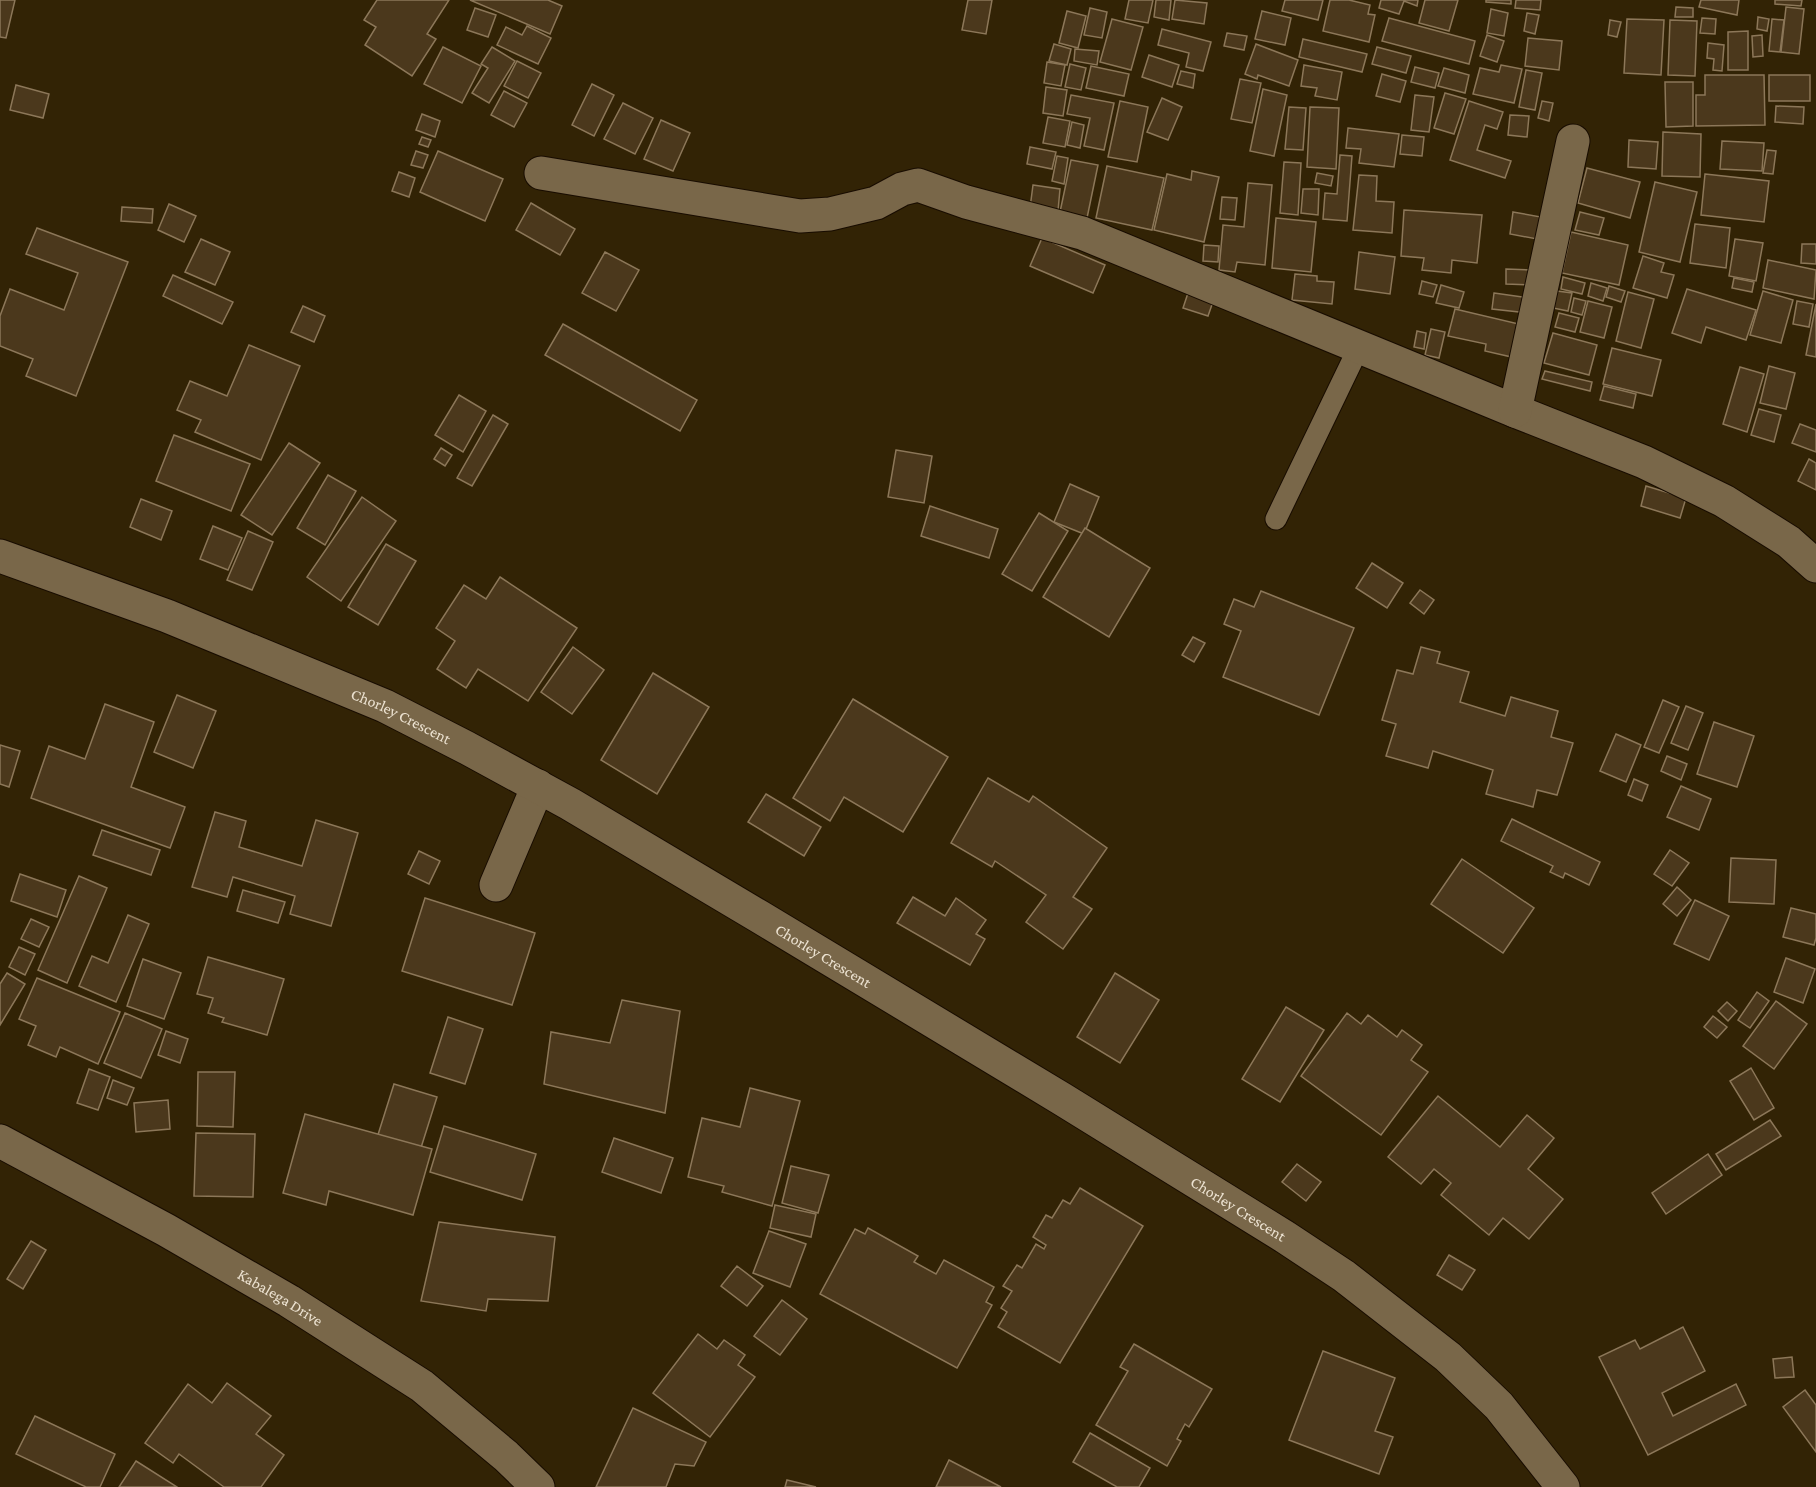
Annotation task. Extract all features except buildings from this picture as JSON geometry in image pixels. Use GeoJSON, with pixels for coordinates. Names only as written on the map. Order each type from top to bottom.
{"type":"FeatureCollection","features":[{"type":"Feature","properties":{"kind":"street"},"geometry":{"type":"LineString","coordinates":[[1515,411],[1573,141]]}},
{"type":"Feature","properties":{"kind":"street"},"geometry":{"type":"LineString","coordinates":[[540,173],[800,216],[830,214],[876,203],[902,189],[918,185],[966,202],[1082,233],[1644,462],[1724,501],[1789,542],[1816,566]]}},
{"type":"Feature","properties":{"kind":"street","name":"Chorley Crescent"},"geometry":{"type":"LineString","coordinates":[[0,556],[167,616],[385,706],[538,786],[760,916],[1286,1237],[1344,1276],[1457,1365],[1499,1406],[1563,1487]]}},
{"type":"Feature","properties":{"kind":"street"},"geometry":{"type":"LineString","coordinates":[[496,885],[538,786]]}},
{"type":"Feature","properties":{"kind":"street","name":"Kabalega Drive"},"geometry":{"type":"LineString","coordinates":[[0,1141],[166,1230],[268,1289],[412,1380],[474,1428],[538,1487]]}},
{"type":"Feature","properties":{"kind":"lane"},"geometry":{"type":"LineString","coordinates":[[1276,519],[1359,347]]}}]}
